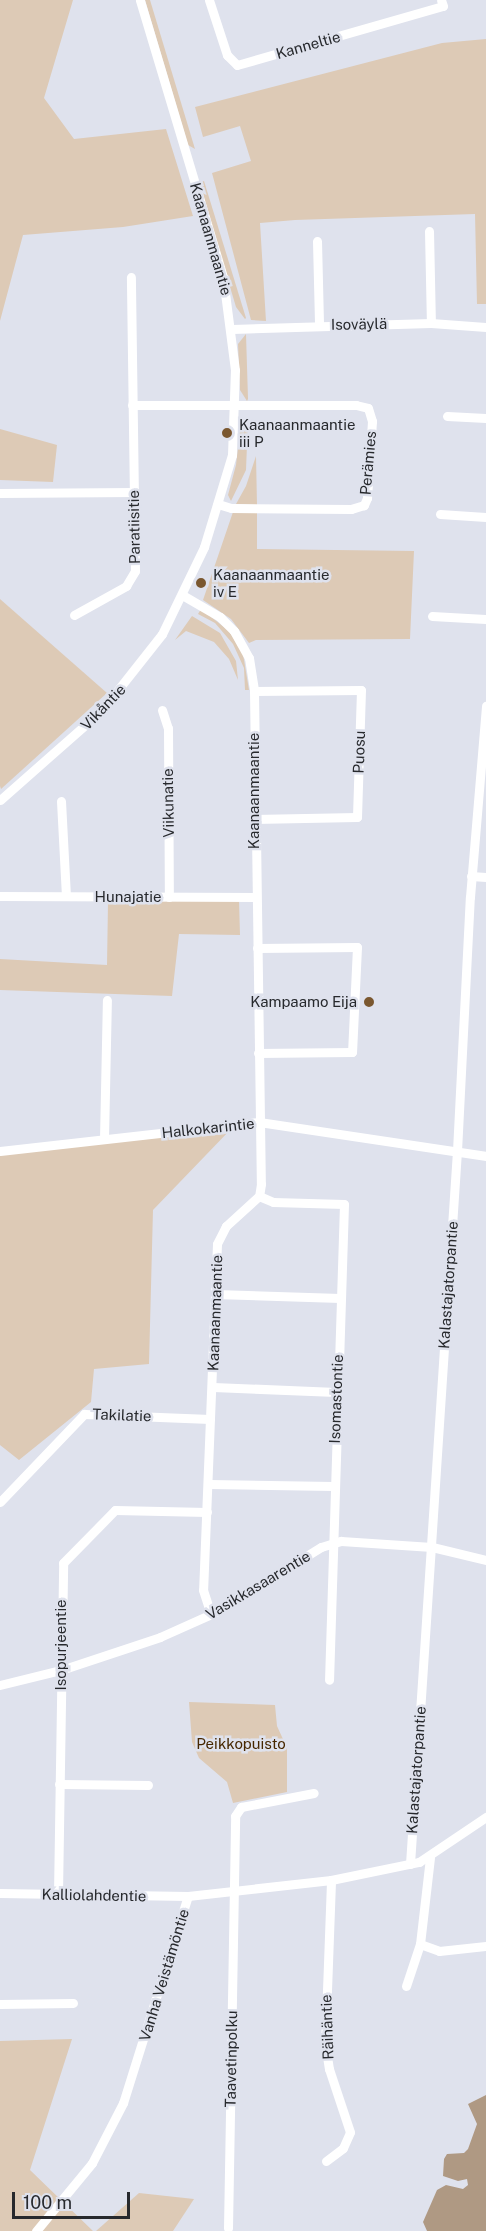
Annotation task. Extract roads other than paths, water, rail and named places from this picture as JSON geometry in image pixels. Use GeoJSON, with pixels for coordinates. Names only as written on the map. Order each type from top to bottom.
{"type":"FeatureCollection","features":[{"type":"Feature","properties":{"kind":"street","name":"Kaanaanmaantie"},"geometry":{"type":"LineString","coordinates":[[140,0],[215,248],[232,328],[235,406],[232,455],[218,504],[184,596],[220,617],[234,631],[249,658],[254,692],[253,819],[259,1196],[219,1235],[214,1294],[213,1387],[203,1590],[211,1615]]}},
{"type":"Feature","properties":{"kind":"street","name":"Kanneltie"},"geometry":{"type":"LineString","coordinates":[[209,0],[227,56],[237,65],[443,6],[441,0]]}},
{"type":"Feature","properties":{"kind":"street"},"geometry":{"type":"LineString","coordinates":[[429,231],[431,323]]}},
{"type":"Feature","properties":{"kind":"street"},"geometry":{"type":"LineString","coordinates":[[317,241],[319,325]]}},
{"type":"Feature","properties":{"kind":"street","name":"Paratiisitie"},"geometry":{"type":"LineString","coordinates":[[74,615],[119,591],[134,576],[131,277]]}},
{"type":"Feature","properties":{"kind":"street","name":"Isoväylä"},"geometry":{"type":"LineString","coordinates":[[232,328],[431,323],[486,327]]}},
{"type":"Feature","properties":{"kind":"street"},"geometry":{"type":"LineString","coordinates":[[132,405],[235,406]]}},
{"type":"Feature","properties":{"kind":"street","name":"Perämies"},"geometry":{"type":"LineString","coordinates":[[218,504],[231,508],[351,509],[364,505],[367,498],[372,421],[368,408],[356,405],[235,406]]}},
{"type":"Feature","properties":{"kind":"street"},"geometry":{"type":"LineString","coordinates":[[447,416],[486,418]]}},
{"type":"Feature","properties":{"kind":"street"},"geometry":{"type":"LineString","coordinates":[[0,493],[134,492]]}},
{"type":"Feature","properties":{"kind":"street"},"geometry":{"type":"LineString","coordinates":[[440,514],[486,518]]}},
{"type":"Feature","properties":{"kind":"street","name":"Vikåntie"},"geometry":{"type":"LineString","coordinates":[[0,800],[117,694],[158,641],[184,596]]}},
{"type":"Feature","properties":{"kind":"street"},"geometry":{"type":"LineString","coordinates":[[432,616],[486,619]]}},
{"type":"Feature","properties":{"kind":"street","name":"Puosu"},"geometry":{"type":"LineString","coordinates":[[253,819],[357,817],[361,690],[254,692]]}},
{"type":"Feature","properties":{"kind":"street","name":"Kalastajatorpantie"},"geometry":{"type":"LineString","coordinates":[[410,1864],[457,1151],[471,876],[486,706]]}},
{"type":"Feature","properties":{"kind":"street","name":"Viikunatie"},"geometry":{"type":"LineString","coordinates":[[162,710],[168,728],[169,897]]}},
{"type":"Feature","properties":{"kind":"street"},"geometry":{"type":"LineString","coordinates":[[61,801],[66,896]]}},
{"type":"Feature","properties":{"kind":"street"},"geometry":{"type":"LineString","coordinates":[[471,876],[486,877]]}},
{"type":"Feature","properties":{"kind":"street","name":"Hunajatie"},"geometry":{"type":"LineString","coordinates":[[0,896],[256,897]]}},
{"type":"Feature","properties":{"kind":"street"},"geometry":{"type":"LineString","coordinates":[[256,948],[357,947],[352,1052],[258,1053]]}},
{"type":"Feature","properties":{"kind":"street"},"geometry":{"type":"LineString","coordinates":[[104,1139],[107,1000]]}},
{"type":"Feature","properties":{"kind":"street","name":"Halkokarintie"},"geometry":{"type":"LineString","coordinates":[[0,1151],[259,1122],[486,1156]]}},
{"type":"Feature","properties":{"kind":"street","name":"Isomastontie"},"geometry":{"type":"LineString","coordinates":[[259,1196],[273,1202],[344,1204],[333,1486],[329,1680]]}},
{"type":"Feature","properties":{"kind":"street"},"geometry":{"type":"LineString","coordinates":[[214,1294],[340,1298]]}},
{"type":"Feature","properties":{"kind":"street"},"geometry":{"type":"LineString","coordinates":[[213,1387],[336,1392]]}},
{"type":"Feature","properties":{"kind":"street","name":"Takilatie"},"geometry":{"type":"LineString","coordinates":[[0,1502],[84,1414],[210,1419]]}},
{"type":"Feature","properties":{"kind":"street"},"geometry":{"type":"LineString","coordinates":[[209,1484],[333,1486]]}},
{"type":"Feature","properties":{"kind":"street","name":"Isopurjeentie"},"geometry":{"type":"LineString","coordinates":[[58,1894],[62,1568],[65,1560],[115,1510],[207,1512]]}},
{"type":"Feature","properties":{"kind":"street","name":"Vasikkasaarentie"},"geometry":{"type":"LineString","coordinates":[[0,1685],[61,1670],[160,1637],[211,1615],[333,1543],[346,1541],[432,1547],[486,1560]]}},
{"type":"Feature","properties":{"kind":"street"},"geometry":{"type":"LineString","coordinates":[[59,1784],[148,1785]]}},
{"type":"Feature","properties":{"kind":"street","name":"Taavetinpolku"},"geometry":{"type":"LineString","coordinates":[[228,2228],[234,1825],[241,1807],[314,1793]]}},
{"type":"Feature","properties":{"kind":"street","name":"Vanha Veistämöntie"},"geometry":{"type":"LineString","coordinates":[[36,2231],[92,2163],[123,2103],[188,1896],[331,1880],[410,1864],[430,1858],[486,1817]]}},
{"type":"Feature","properties":{"kind":"street"},"geometry":{"type":"LineString","coordinates":[[406,1986],[420,1944],[430,1858]]}},
{"type":"Feature","properties":{"kind":"street","name":"Räihäntie"},"geometry":{"type":"LineString","coordinates":[[326,2161],[343,2148],[350,2132],[329,2069],[325,2044],[331,1880]]}},
{"type":"Feature","properties":{"kind":"street","name":"Kalliolahdentie"},"geometry":{"type":"LineString","coordinates":[[0,1893],[188,1896]]}},
{"type":"Feature","properties":{"kind":"street"},"geometry":{"type":"LineString","coordinates":[[420,1944],[440,1951],[486,1946]]}},
{"type":"Feature","properties":{"kind":"street"},"geometry":{"type":"LineString","coordinates":[[0,2004],[73,2003]]}},
{"type":"Feature","properties":{"kind":"place","name":"Kaanaanmaantie iii P"},"geometry":{"type":"Point","coordinates":[227,433]}},
{"type":"Feature","properties":{"kind":"place","name":"Kaanaanmaantie iv E"},"geometry":{"type":"Point","coordinates":[201,583]}},
{"type":"Feature","properties":{"kind":"place","name":"Kampaamo Eija"},"geometry":{"type":"Point","coordinates":[369,1002]}},
{"type":"Feature","properties":{"kind":"park label","name":"Peikkopuisto"},"geometry":{"type":"Point","coordinates":[241,1744]}}]}
